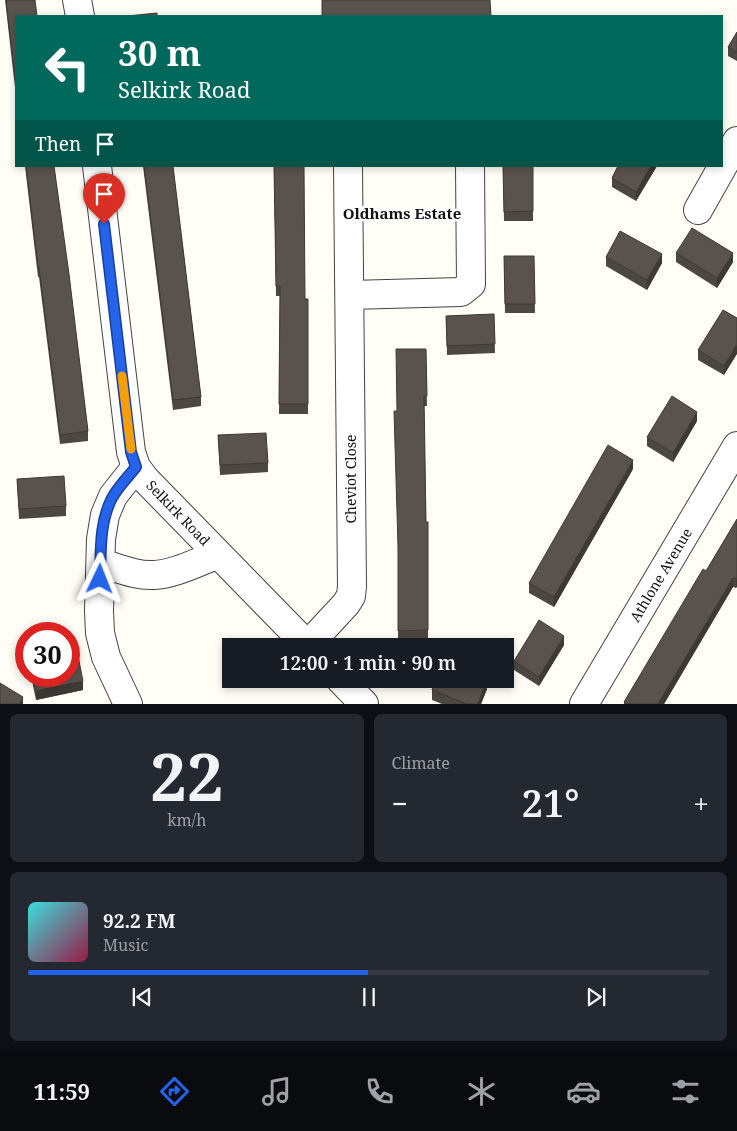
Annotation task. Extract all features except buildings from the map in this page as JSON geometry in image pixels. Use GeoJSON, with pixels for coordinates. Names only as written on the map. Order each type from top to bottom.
{"type":"FeatureCollection","features":[{"type":"Feature","properties":{"kind":"street"},"geometry":{"type":"LineString","coordinates":[[77,0],[80,15]]}},
{"type":"Feature","properties":{"kind":"street"},"geometry":{"type":"LineString","coordinates":[[698,210],[730,171],[737,141]]}},
{"type":"Feature","properties":{"kind":"street","name":"Selkirk Road"},"geometry":{"type":"LineString","coordinates":[[98,167],[131,452],[136,467],[145,479],[299,638]]}},
{"type":"Feature","properties":{"kind":"street","name":"Cheviot Close"},"geometry":{"type":"LineString","coordinates":[[314,638],[346,604],[350,596],[352,469],[348,167]]}},
{"type":"Feature","properties":{"kind":"street"},"geometry":{"type":"LineString","coordinates":[[350,295],[461,292],[471,284],[470,167]]}},
{"type":"Feature","properties":{"kind":"street","name":"Athlone Avenue"},"geometry":{"type":"LineString","coordinates":[[584,704],[737,446]]}},
{"type":"Feature","properties":{"kind":"street"},"geometry":{"type":"LineString","coordinates":[[128,704],[106,657],[100,633],[101,563],[105,515],[113,496],[136,467]]}},
{"type":"Feature","properties":{"kind":"street"},"geometry":{"type":"LineString","coordinates":[[101,563],[140,574],[154,575],[169,572],[217,554]]}},
{"type":"Feature","properties":{"kind":"street"},"geometry":{"type":"LineString","coordinates":[[349,688],[364,704]]}},
{"type":"Feature","properties":{"kind":"slow traffic"},"geometry":{"type":"LineString","coordinates":[[122,376],[131,449]]}},
{"type":"Feature","properties":{"kind":"district","name":"Oldhams Estate"},"geometry":{"type":"Point","coordinates":[402,214]}},
{"type":"Feature","properties":{"kind":"route"},"geometry":{"type":"LineString","coordinates":[[100,579],[105,515],[113,496],[136,467],[131,452],[104,224]]}}]}
